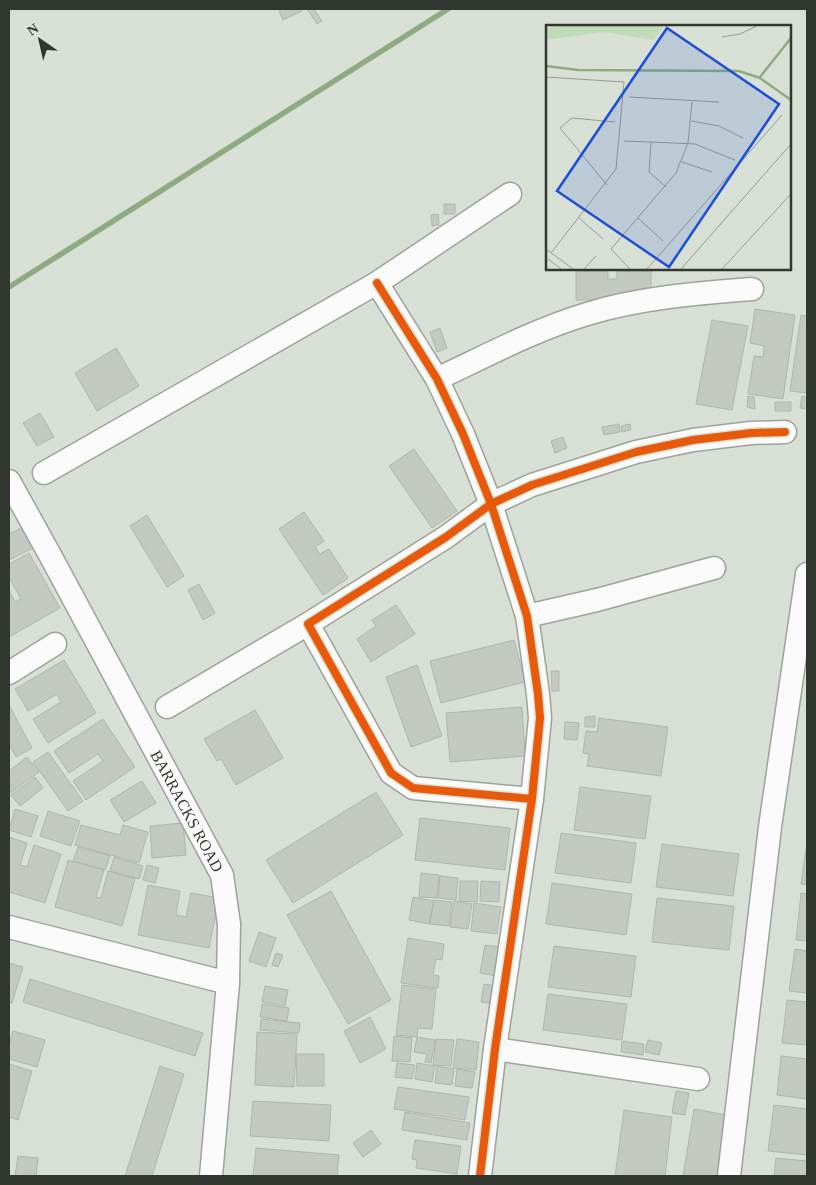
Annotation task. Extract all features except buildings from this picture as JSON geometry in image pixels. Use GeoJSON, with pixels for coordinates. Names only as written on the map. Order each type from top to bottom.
{"type":"FeatureCollection","features":[{"type":"Feature","properties":{"kind":"street"},"geometry":{"type":"LineString","coordinates":[[44,473],[377,283],[510,194]]}},
{"type":"Feature","properties":{"kind":"street"},"geometry":{"type":"LineString","coordinates":[[377,283],[437,379],[463,434],[491,504],[527,616],[534,656],[540,718],[532,799],[496,1049],[480,1176]]}},
{"type":"Feature","properties":{"kind":"street"},"geometry":{"type":"LineString","coordinates":[[437,379],[522,338],[588,313],[691,294],[752,289]]}},
{"type":"Feature","properties":{"kind":"street"},"geometry":{"type":"LineString","coordinates":[[167,707],[308,624],[446,537],[491,504],[532,485],[636,452],[694,440],[751,433],[785,432]]}},
{"type":"Feature","properties":{"kind":"street","name":"BARRACKS ROAD"},"geometry":{"type":"LineString","coordinates":[[9,481],[222,875],[229,924],[228,983],[211,1176]]}},
{"type":"Feature","properties":{"kind":"street"},"geometry":{"type":"LineString","coordinates":[[527,616],[597,600],[714,568]]}},
{"type":"Feature","properties":{"kind":"street"},"geometry":{"type":"LineString","coordinates":[[728,1176],[770,827],[807,574]]}},
{"type":"Feature","properties":{"kind":"street"},"geometry":{"type":"LineString","coordinates":[[308,624],[391,773],[396,778],[413,788],[532,799]]}},
{"type":"Feature","properties":{"kind":"street"},"geometry":{"type":"LineString","coordinates":[[9,673],[55,644]]}},
{"type":"Feature","properties":{"kind":"street"},"geometry":{"type":"LineString","coordinates":[[9,927],[228,983]]}},
{"type":"Feature","properties":{"kind":"street"},"geometry":{"type":"LineString","coordinates":[[496,1049],[698,1079]]}},
{"type":"Feature","properties":{"kind":"waterway"},"geometry":{"type":"LineString","coordinates":[[9,287],[448,9]]}},
{"type":"Feature","properties":{"kind":"cycle path"},"geometry":{"type":"LineString","coordinates":[[377,283],[437,379],[463,434],[491,504],[527,616],[538,694],[540,718],[532,799],[495,1049],[480,1176]]}},
{"type":"Feature","properties":{"kind":"cycle path"},"geometry":{"type":"LineString","coordinates":[[532,799],[413,788],[391,773],[308,624],[446,537],[491,504],[532,485],[636,452],[693,440],[751,433],[785,432]]}}]}
